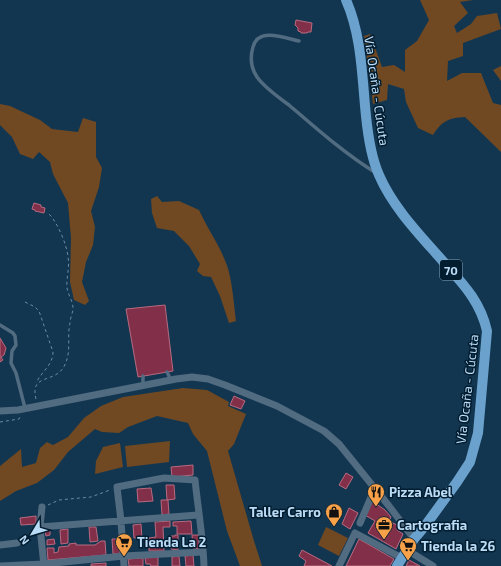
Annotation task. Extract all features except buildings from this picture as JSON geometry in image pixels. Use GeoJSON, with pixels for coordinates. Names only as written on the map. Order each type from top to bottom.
{"type":"FeatureCollection","features":[{"type":"Feature","properties":{"kind":"main road","name":"Vía Ocaña - Cúcuta"},"geometry":{"type":"LineString","coordinates":[[346,0],[358,41],[369,141],[378,175],[393,201],[458,278],[479,306],[487,331],[478,433],[470,462],[452,489],[414,539]]}},
{"type":"Feature","properties":{"kind":"main road","name":"70"},"geometry":{"type":"LineString","coordinates":[[402,558],[414,539]]}},
{"type":"Feature","properties":{"kind":"street"},"geometry":{"type":"LineString","coordinates":[[0,411],[37,406],[143,384],[192,377],[208,379],[278,406],[324,431],[339,444],[414,539]]}},
{"type":"Feature","properties":{"kind":"street"},"geometry":{"type":"LineString","coordinates":[[124,566],[117,487],[164,478],[195,480],[198,516],[202,530],[204,566]]}},
{"type":"Feature","properties":{"kind":"street"},"geometry":{"type":"LineString","coordinates":[[360,523],[375,488]]}},
{"type":"Feature","properties":{"kind":"street"},"geometry":{"type":"LineString","coordinates":[[42,507],[40,527],[44,565]]}},
{"type":"Feature","properties":{"kind":"street"},"geometry":{"type":"LineString","coordinates":[[40,527],[121,520],[198,516]]}},
{"type":"Feature","properties":{"kind":"street"},"geometry":{"type":"LineString","coordinates":[[339,566],[355,533],[402,558],[433,566]]}},
{"type":"Feature","properties":{"kind":"street"},"geometry":{"type":"LineString","coordinates":[[0,545],[17,543]]}},
{"type":"Feature","properties":{"kind":"street"},"geometry":{"type":"LineString","coordinates":[[0,566],[44,565],[124,556],[203,552]]}},
{"type":"Feature","properties":{"kind":"lane"},"geometry":{"type":"LineString","coordinates":[[298,41],[273,35],[267,35],[260,38],[254,44],[251,54],[252,65],[256,76],[268,88],[361,164],[378,175]]}},
{"type":"Feature","properties":{"kind":"lane"},"geometry":{"type":"LineString","coordinates":[[0,325],[13,332],[15,336],[16,345],[12,351],[11,363],[16,373],[25,408]]}},
{"type":"Feature","properties":{"kind":"lane"},"geometry":{"type":"LineString","coordinates":[[167,372],[171,380]]}},
{"type":"Feature","properties":{"kind":"lane"},"geometry":{"type":"LineString","coordinates":[[143,384],[144,376]]}},
{"type":"Feature","properties":{"kind":"path"},"geometry":{"type":"LineString","coordinates":[[36,384],[58,374],[64,368],[67,360],[69,325],[73,311],[67,286],[68,257],[59,230],[54,220],[48,213]]}},
{"type":"Feature","properties":{"kind":"path"},"geometry":{"type":"LineString","coordinates":[[25,302],[40,311],[53,352],[51,363],[39,378],[34,388],[37,406]]}},
{"type":"Feature","properties":{"kind":"path"},"geometry":{"type":"LineString","coordinates":[[0,422],[19,419],[25,408]]}},
{"type":"Feature","properties":{"kind":"path"},"geometry":{"type":"LineString","coordinates":[[42,507],[59,500],[91,497],[117,487]]}},
{"type":"Feature","properties":{"kind":"shaded area"},"geometry":{"type":"Polygon","coordinates":[[[420,0],[473,0],[460,2],[468,13],[454,26],[457,33],[471,24],[477,16],[497,13],[501,29],[463,43],[463,56],[448,61],[447,81],[462,73],[481,73],[493,103],[501,105],[501,152],[465,117],[454,118],[446,121],[439,126],[433,135],[418,128],[406,102],[404,89],[388,84],[387,100],[373,104],[364,36],[370,34],[382,67],[394,65],[405,72],[405,50],[417,41],[429,20],[420,0]]]}},
{"type":"Feature","properties":{"kind":"shaded area"},"geometry":{"type":"Polygon","coordinates":[[[501,66],[501,81],[493,70],[501,66]]]}},
{"type":"Feature","properties":{"kind":"shaded area"},"geometry":{"type":"Polygon","coordinates":[[[0,104],[10,106],[40,120],[52,129],[78,132],[83,118],[96,122],[96,157],[102,168],[99,187],[91,211],[95,227],[93,245],[86,262],[82,282],[89,301],[85,305],[74,300],[70,282],[71,238],[68,203],[53,174],[50,162],[39,152],[33,159],[20,154],[12,137],[0,125],[0,104]]]}},
{"type":"Feature","properties":{"kind":"shaded area"},"geometry":{"type":"Polygon","coordinates":[[[157,196],[162,202],[179,201],[199,210],[220,249],[228,269],[236,321],[229,323],[220,296],[211,277],[203,276],[197,271],[200,264],[189,246],[174,231],[157,228],[152,213],[151,199],[157,196]]]}},
{"type":"Feature","properties":{"kind":"shaded area"},"geometry":{"type":"Polygon","coordinates":[[[183,388],[207,390],[229,402],[228,406],[246,414],[234,444],[228,451],[262,566],[240,566],[227,531],[207,451],[193,434],[188,423],[157,416],[128,427],[119,433],[102,432],[95,429],[68,452],[54,470],[37,483],[16,491],[0,501],[0,466],[21,449],[22,467],[36,463],[40,448],[47,442],[53,445],[68,437],[84,418],[101,406],[123,397],[183,388]]]}},
{"type":"Feature","properties":{"kind":"shaded area"},"geometry":{"type":"Polygon","coordinates":[[[170,441],[169,462],[127,467],[125,446],[170,441]]]}},
{"type":"Feature","properties":{"kind":"shaded area"},"geometry":{"type":"Polygon","coordinates":[[[120,443],[123,467],[95,474],[96,461],[103,447],[120,443]]]}},
{"type":"Feature","properties":{"kind":"shaded area"},"geometry":{"type":"Polygon","coordinates":[[[326,527],[348,538],[339,556],[318,545],[326,527]]]}},
{"type":"Feature","properties":{"kind":"place","name":"Pizza Abel"},"geometry":{"type":"Point","coordinates":[376,507]}},
{"type":"Feature","properties":{"kind":"place","name":"Taller Carro"},"geometry":{"type":"Point","coordinates":[334,527]}},
{"type":"Feature","properties":{"kind":"place","name":"Cartografia"},"geometry":{"type":"Point","coordinates":[384,540]}},
{"type":"Feature","properties":{"kind":"place","name":"Tienda La 2"},"geometry":{"type":"Point","coordinates":[124,557]}},
{"type":"Feature","properties":{"kind":"place","name":"Tienda la 26"},"geometry":{"type":"Point","coordinates":[408,561]}}]}
